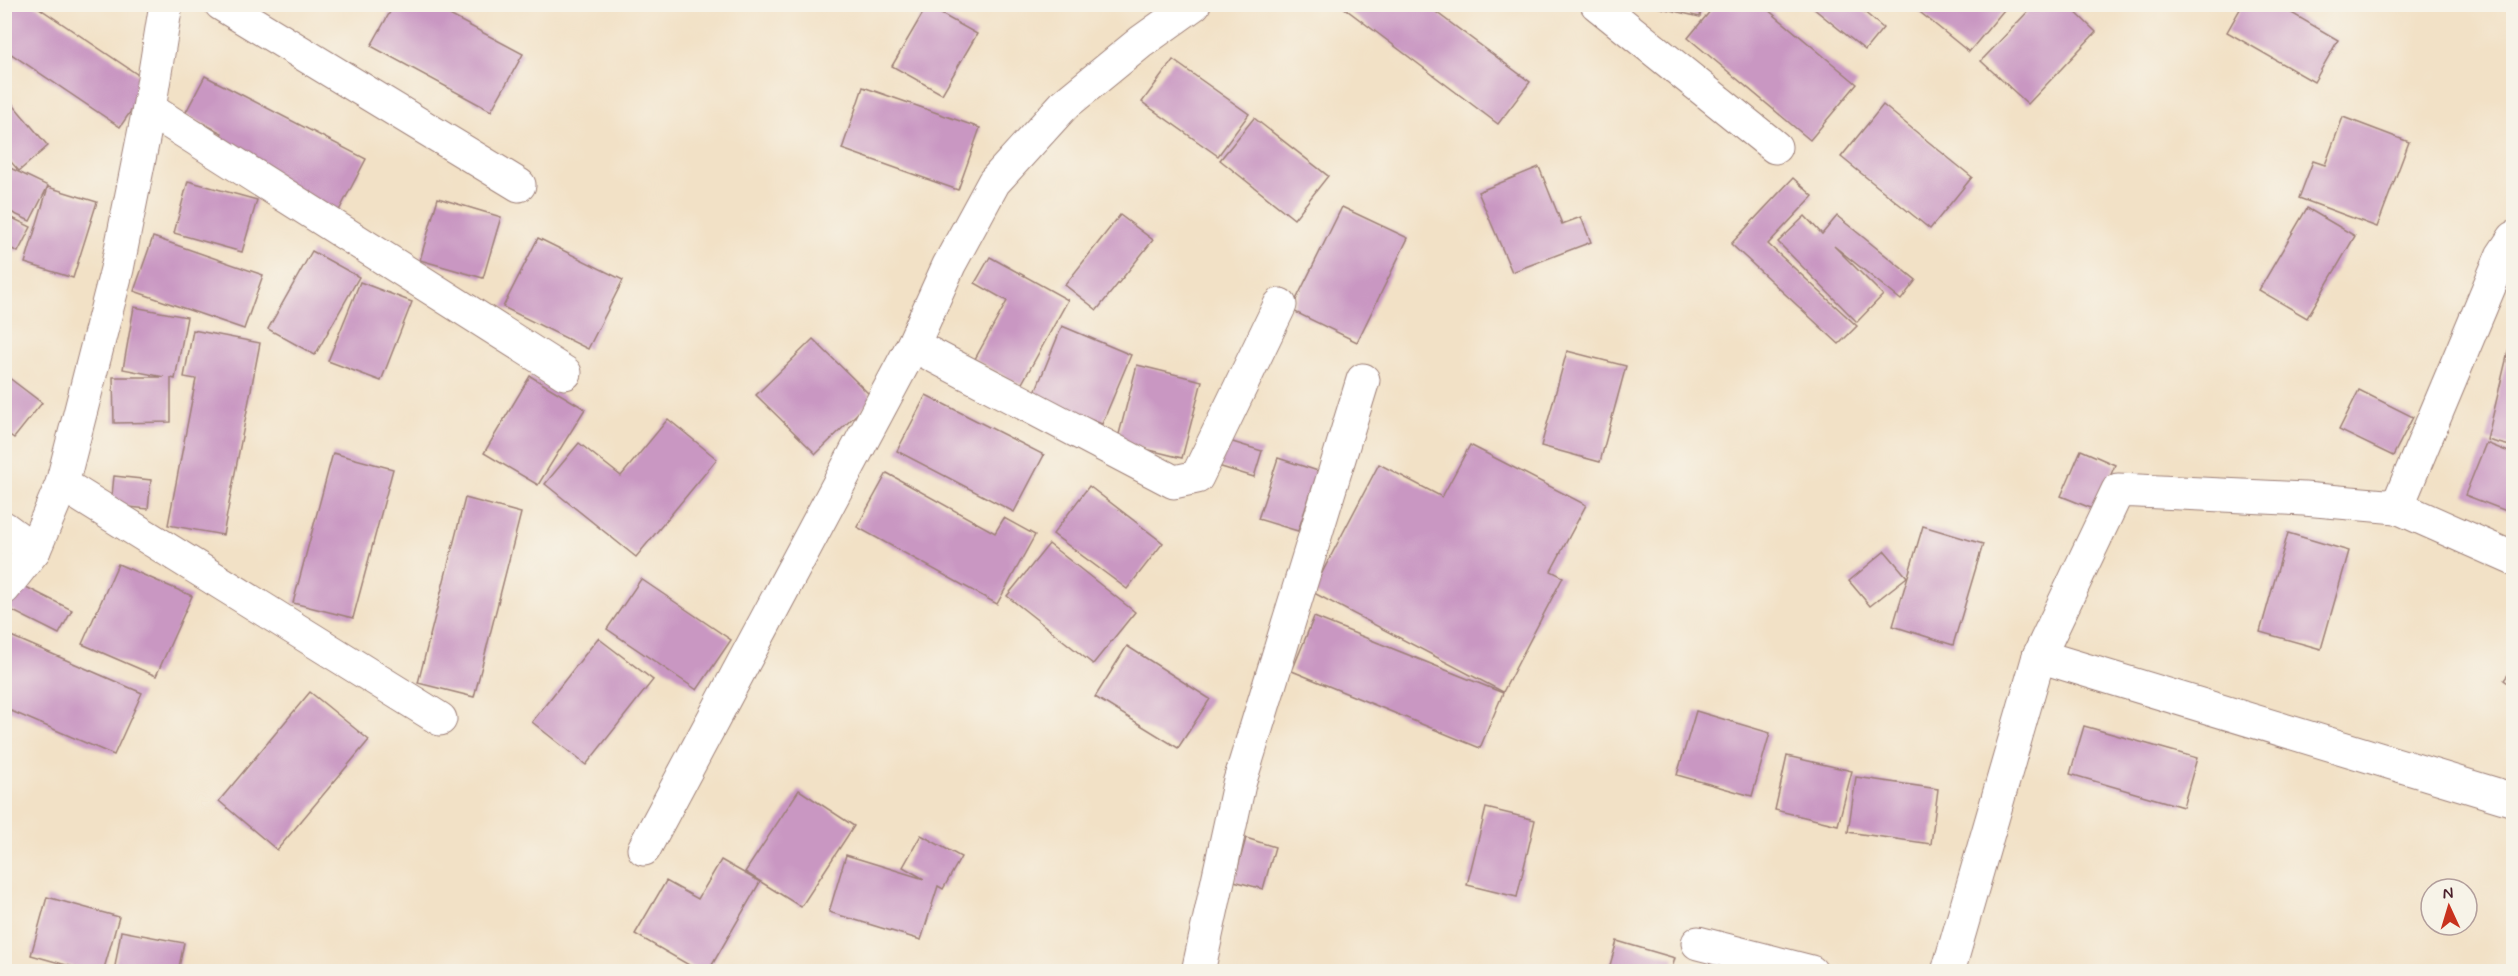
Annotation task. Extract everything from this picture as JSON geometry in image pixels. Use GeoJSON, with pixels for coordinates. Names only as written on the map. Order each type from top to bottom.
{"type":"FeatureCollection","features":[{"type":"Feature","properties":{"kind":"street"},"geometry":{"type":"LineString","coordinates":[[4,588],[34,550],[62,484],[117,269],[149,109],[166,4]]}},
{"type":"Feature","properties":{"kind":"street"},"geometry":{"type":"LineString","coordinates":[[221,4],[519,185]]}},
{"type":"Feature","properties":{"kind":"street"},"geometry":{"type":"LineString","coordinates":[[644,849],[913,345],[949,265],[994,182],[1064,105],[1141,42],[1194,4]]}},
{"type":"Feature","properties":{"kind":"street"},"geometry":{"type":"LineString","coordinates":[[1597,4],[1775,147]]}},
{"type":"Feature","properties":{"kind":"street"},"geometry":{"type":"LineString","coordinates":[[149,109],[565,374]]}},
{"type":"Feature","properties":{"kind":"street"},"geometry":{"type":"LineString","coordinates":[[2397,507],[2502,256],[2514,238]]}},
{"type":"Feature","properties":{"kind":"street"},"geometry":{"type":"LineString","coordinates":[[913,345],[1174,482],[1197,477],[1280,305]]}},
{"type":"Feature","properties":{"kind":"street"},"geometry":{"type":"LineString","coordinates":[[1198,972],[1239,784],[1363,380]]}},
{"type":"Feature","properties":{"kind":"street"},"geometry":{"type":"LineString","coordinates":[[62,484],[440,719]]}},
{"type":"Feature","properties":{"kind":"street"},"geometry":{"type":"LineString","coordinates":[[1948,972],[2039,656],[2118,490],[2304,499],[2397,507],[2514,559]]}},
{"type":"Feature","properties":{"kind":"street"},"geometry":{"type":"LineString","coordinates":[[4,528],[34,550]]}},
{"type":"Feature","properties":{"kind":"street"},"geometry":{"type":"LineString","coordinates":[[2039,656],[2514,800]]}},
{"type":"Feature","properties":{"kind":"street"},"geometry":{"type":"LineString","coordinates":[[1698,943],[1811,972]]}},
{"type":"Feature","properties":{"kind":"building"},"geometry":{"type":"Polygon","coordinates":[[[4,4],[33,4],[150,83],[120,127],[4,49],[4,4]]]}},
{"type":"Feature","properties":{"kind":"building"},"geometry":{"type":"Polygon","coordinates":[[[1339,4],[1425,4],[1530,82],[1498,124],[1339,4]]]}},
{"type":"Feature","properties":{"kind":"building"},"geometry":{"type":"Polygon","coordinates":[[[1644,4],[1702,4],[1700,17],[1644,4]]]}},
{"type":"Feature","properties":{"kind":"building"},"geometry":{"type":"Polygon","coordinates":[[[1716,4],[1761,4],[1857,84],[1810,140],[1688,38],[1716,4]]]}},
{"type":"Feature","properties":{"kind":"building"},"geometry":{"type":"Polygon","coordinates":[[[1808,4],[1855,4],[1883,28],[1865,50],[1808,4]]]}},
{"type":"Feature","properties":{"kind":"building"},"geometry":{"type":"Polygon","coordinates":[[[1910,4],[2009,4],[1969,52],[1910,4]]]}},
{"type":"Feature","properties":{"kind":"building"},"geometry":{"type":"Polygon","coordinates":[[[2035,4],[2067,4],[2096,32],[2028,104],[1981,61],[2035,4]]]}},
{"type":"Feature","properties":{"kind":"building"},"geometry":{"type":"Polygon","coordinates":[[[2243,4],[2276,4],[2338,40],[2314,82],[2227,32],[2243,4]]]}},
{"type":"Feature","properties":{"kind":"building"},"geometry":{"type":"Polygon","coordinates":[[[394,5],[431,5],[523,54],[491,111],[371,46],[394,5]]]}},
{"type":"Feature","properties":{"kind":"building"},"geometry":{"type":"Polygon","coordinates":[[[927,6],[977,34],[942,94],[892,66],[927,6]]]}},
{"type":"Feature","properties":{"kind":"building"},"geometry":{"type":"Polygon","coordinates":[[[1173,60],[1249,114],[1218,156],[1142,102],[1173,60]]]}},
{"type":"Feature","properties":{"kind":"building"},"geometry":{"type":"Polygon","coordinates":[[[205,76],[366,159],[333,222],[209,158],[222,133],[185,114],[205,76]]]}},
{"type":"Feature","properties":{"kind":"building"},"geometry":{"type":"Polygon","coordinates":[[[863,87],[980,128],[958,190],[842,149],[863,87]]]}},
{"type":"Feature","properties":{"kind":"building"},"geometry":{"type":"Polygon","coordinates":[[[4,94],[48,146],[19,171],[4,154],[4,94]]]}},
{"type":"Feature","properties":{"kind":"building"},"geometry":{"type":"Polygon","coordinates":[[[1883,105],[1972,177],[1930,229],[1841,157],[1883,105]]]}},
{"type":"Feature","properties":{"kind":"building"},"geometry":{"type":"Polygon","coordinates":[[[2343,117],[2409,142],[2377,227],[2299,198],[2313,161],[2325,165],[2343,117]]]}},
{"type":"Feature","properties":{"kind":"building"},"geometry":{"type":"Polygon","coordinates":[[[1254,118],[1328,176],[1294,219],[1220,160],[1254,118]]]}},
{"type":"Feature","properties":{"kind":"building"},"geometry":{"type":"Polygon","coordinates":[[[4,165],[48,186],[30,221],[4,209],[4,165]]]}},
{"type":"Feature","properties":{"kind":"building"},"geometry":{"type":"Polygon","coordinates":[[[1539,167],[1562,224],[1581,217],[1591,242],[1512,272],[1478,192],[1539,167]]]}},
{"type":"Feature","properties":{"kind":"building"},"geometry":{"type":"Polygon","coordinates":[[[1793,178],[1813,196],[1768,244],[1857,326],[1839,344],[1731,244],[1793,178]]]}},
{"type":"Feature","properties":{"kind":"building"},"geometry":{"type":"Polygon","coordinates":[[[188,181],[257,200],[242,252],[174,233],[188,181]]]}},
{"type":"Feature","properties":{"kind":"building"},"geometry":{"type":"Polygon","coordinates":[[[48,187],[97,202],[73,278],[25,263],[48,187]]]}},
{"type":"Feature","properties":{"kind":"building"},"geometry":{"type":"Polygon","coordinates":[[[438,198],[501,217],[483,278],[420,260],[438,198]]]}},
{"type":"Feature","properties":{"kind":"building"},"geometry":{"type":"Polygon","coordinates":[[[1342,207],[1408,238],[1357,342],[1291,310],[1342,207]]]}},
{"type":"Feature","properties":{"kind":"building"},"geometry":{"type":"Polygon","coordinates":[[[2307,208],[2355,236],[2307,318],[2259,290],[2307,208]]]}},
{"type":"Feature","properties":{"kind":"building"},"geometry":{"type":"Polygon","coordinates":[[[4,214],[31,227],[18,252],[4,245],[4,214]]]}},
{"type":"Feature","properties":{"kind":"building"},"geometry":{"type":"Polygon","coordinates":[[[1120,215],[1153,240],[1097,310],[1065,285],[1120,215]]]}},
{"type":"Feature","properties":{"kind":"building"},"geometry":{"type":"Polygon","coordinates":[[[1805,216],[1822,234],[1837,216],[1916,280],[1901,300],[1834,246],[1883,295],[1857,322],[1778,242],[1805,216]]]}},
{"type":"Feature","properties":{"kind":"building"},"geometry":{"type":"Polygon","coordinates":[[[153,237],[263,275],[244,329],[134,291],[153,237]]]}},
{"type":"Feature","properties":{"kind":"building"},"geometry":{"type":"Polygon","coordinates":[[[538,238],[623,280],[588,349],[503,307],[538,238]]]}},
{"type":"Feature","properties":{"kind":"building"},"geometry":{"type":"Polygon","coordinates":[[[312,251],[359,277],[315,355],[268,329],[312,251]]]}},
{"type":"Feature","properties":{"kind":"building"},"geometry":{"type":"Polygon","coordinates":[[[990,257],[1068,300],[1021,385],[975,359],[1007,301],[975,283],[990,257]]]}},
{"type":"Feature","properties":{"kind":"building"},"geometry":{"type":"Polygon","coordinates":[[[360,282],[412,302],[381,381],[328,361],[360,282]]]}},
{"type":"Feature","properties":{"kind":"building"},"geometry":{"type":"Polygon","coordinates":[[[134,307],[187,317],[175,379],[171,378],[171,422],[114,423],[113,377],[164,377],[123,369],[134,307]]]}},
{"type":"Feature","properties":{"kind":"building"},"geometry":{"type":"Polygon","coordinates":[[[1062,326],[1131,355],[1102,424],[1033,397],[1062,326]]]}},
{"type":"Feature","properties":{"kind":"building"},"geometry":{"type":"Polygon","coordinates":[[[193,330],[260,343],[223,535],[168,525],[196,379],[184,377],[193,330]]]}},
{"type":"Feature","properties":{"kind":"building"},"geometry":{"type":"Polygon","coordinates":[[[2514,331],[2514,447],[2487,440],[2514,331]]]}},
{"type":"Feature","properties":{"kind":"building"},"geometry":{"type":"Polygon","coordinates":[[[813,339],[873,398],[816,454],[756,395],[813,339]]]}},
{"type":"Feature","properties":{"kind":"building"},"geometry":{"type":"Polygon","coordinates":[[[1567,351],[1626,366],[1600,462],[1541,446],[1567,351]]]}},
{"type":"Feature","properties":{"kind":"building"},"geometry":{"type":"Polygon","coordinates":[[[1137,365],[1202,381],[1182,458],[1117,442],[1137,365]]]}},
{"type":"Feature","properties":{"kind":"building"},"geometry":{"type":"Polygon","coordinates":[[[4,374],[42,403],[14,438],[4,431],[4,374]]]}},
{"type":"Feature","properties":{"kind":"building"},"geometry":{"type":"Polygon","coordinates":[[[530,376],[585,409],[538,485],[484,453],[530,376]]]}},
{"type":"Feature","properties":{"kind":"building"},"geometry":{"type":"Polygon","coordinates":[[[2359,390],[2413,417],[2393,456],[2339,430],[2359,390]]]}},
{"type":"Feature","properties":{"kind":"building"},"geometry":{"type":"Polygon","coordinates":[[[926,395],[1044,455],[1014,512],[897,451],[926,395]]]}},
{"type":"Feature","properties":{"kind":"building"},"geometry":{"type":"Polygon","coordinates":[[[668,419],[717,459],[636,557],[545,484],[579,443],[621,476],[668,419]]]}},
{"type":"Feature","properties":{"kind":"building"},"geometry":{"type":"Polygon","coordinates":[[[1226,440],[1262,451],[1254,477],[1218,466],[1226,440]]]}},
{"type":"Feature","properties":{"kind":"building"},"geometry":{"type":"Polygon","coordinates":[[[2486,443],[2514,454],[2514,514],[2465,495],[2486,443]]]}},
{"type":"Feature","properties":{"kind":"building"},"geometry":{"type":"Polygon","coordinates":[[[1470,445],[1586,505],[1551,571],[1563,577],[1503,692],[1312,592],[1379,464],[1442,497],[1470,445]]]}},
{"type":"Feature","properties":{"kind":"building"},"geometry":{"type":"Polygon","coordinates":[[[2081,450],[2115,465],[2096,510],[2061,496],[2081,450]]]}},
{"type":"Feature","properties":{"kind":"building"},"geometry":{"type":"Polygon","coordinates":[[[333,453],[393,469],[353,618],[293,603],[333,453]]]}},
{"type":"Feature","properties":{"kind":"building"},"geometry":{"type":"Polygon","coordinates":[[[1278,458],[1318,471],[1298,531],[1258,519],[1278,458]]]}},
{"type":"Feature","properties":{"kind":"building"},"geometry":{"type":"Polygon","coordinates":[[[887,473],[995,533],[1004,518],[1035,535],[997,604],[857,527],[887,473]]]}},
{"type":"Feature","properties":{"kind":"building"},"geometry":{"type":"Polygon","coordinates":[[[114,476],[151,480],[148,509],[111,505],[114,476]]]}},
{"type":"Feature","properties":{"kind":"building"},"geometry":{"type":"Polygon","coordinates":[[[1089,486],[1163,543],[1127,589],[1053,534],[1089,486]]]}},
{"type":"Feature","properties":{"kind":"building"},"geometry":{"type":"Polygon","coordinates":[[[465,498],[521,513],[474,697],[418,683],[465,498]]]}},
{"type":"Feature","properties":{"kind":"building"},"geometry":{"type":"Polygon","coordinates":[[[1923,526],[1983,544],[1953,645],[1893,626],[1923,526]]]}},
{"type":"Feature","properties":{"kind":"building"},"geometry":{"type":"Polygon","coordinates":[[[2288,533],[2349,551],[2321,649],[2260,632],[2288,533]]]}},
{"type":"Feature","properties":{"kind":"building"},"geometry":{"type":"Polygon","coordinates":[[[1049,544],[1135,612],[1093,664],[1007,596],[1049,544]]]}},
{"type":"Feature","properties":{"kind":"building"},"geometry":{"type":"Polygon","coordinates":[[[1885,551],[1907,577],[1870,606],[1849,581],[1885,551]]]}},
{"type":"Feature","properties":{"kind":"building"},"geometry":{"type":"Polygon","coordinates":[[[118,564],[192,596],[156,676],[82,644],[118,564]]]}},
{"type":"Feature","properties":{"kind":"building"},"geometry":{"type":"Polygon","coordinates":[[[641,579],[731,640],[697,690],[607,629],[641,579]]]}},
{"type":"Feature","properties":{"kind":"building"},"geometry":{"type":"Polygon","coordinates":[[[18,583],[72,610],[59,634],[5,607],[18,583]]]}},
{"type":"Feature","properties":{"kind":"building"},"geometry":{"type":"Polygon","coordinates":[[[1314,617],[1503,693],[1480,748],[1292,671],[1314,617]]]}},
{"type":"Feature","properties":{"kind":"building"},"geometry":{"type":"Polygon","coordinates":[[[4,633],[142,693],[114,755],[4,708],[4,633]]]}},
{"type":"Feature","properties":{"kind":"building"},"geometry":{"type":"Polygon","coordinates":[[[598,638],[653,680],[586,765],[532,722],[598,638]]]}},
{"type":"Feature","properties":{"kind":"building"},"geometry":{"type":"Polygon","coordinates":[[[1127,646],[1210,699],[1178,748],[1095,697],[1127,646]]]}},
{"type":"Feature","properties":{"kind":"building"},"geometry":{"type":"Polygon","coordinates":[[[2514,667],[2514,687],[2504,680],[2514,667]]]}},
{"type":"Feature","properties":{"kind":"building"},"geometry":{"type":"Polygon","coordinates":[[[310,692],[369,740],[277,850],[219,801],[310,692]]]}},
{"type":"Feature","properties":{"kind":"building"},"geometry":{"type":"Polygon","coordinates":[[[1696,711],[1770,733],[1752,796],[1677,775],[1696,711]]]}},
{"type":"Feature","properties":{"kind":"building"},"geometry":{"type":"Polygon","coordinates":[[[2084,726],[2197,758],[2183,807],[2070,774],[2084,726]]]}},
{"type":"Feature","properties":{"kind":"building"},"geometry":{"type":"Polygon","coordinates":[[[1787,756],[1852,771],[1838,825],[1775,810],[1787,756]]]}},
{"type":"Feature","properties":{"kind":"building"},"geometry":{"type":"Polygon","coordinates":[[[1856,777],[1938,789],[1931,844],[1848,832],[1856,777]]]}},
{"type":"Feature","properties":{"kind":"building"},"geometry":{"type":"Polygon","coordinates":[[[799,790],[854,826],[801,907],[745,872],[799,790]]]}},
{"type":"Feature","properties":{"kind":"building"},"geometry":{"type":"Polygon","coordinates":[[[1486,808],[1535,820],[1517,897],[1467,885],[1486,808]]]}},
{"type":"Feature","properties":{"kind":"building"},"geometry":{"type":"Polygon","coordinates":[[[921,835],[961,857],[943,889],[938,886],[921,940],[829,912],[846,855],[924,879],[903,867],[921,835]]]}},
{"type":"Feature","properties":{"kind":"building"},"geometry":{"type":"Polygon","coordinates":[[[1246,838],[1275,847],[1263,889],[1234,881],[1246,838]]]}},
{"type":"Feature","properties":{"kind":"building"},"geometry":{"type":"Polygon","coordinates":[[[721,860],[760,882],[708,972],[701,972],[635,934],[666,881],[698,899],[721,860]]]}},
{"type":"Feature","properties":{"kind":"building"},"geometry":{"type":"Polygon","coordinates":[[[47,897],[119,917],[103,972],[91,972],[31,955],[47,897]]]}},
{"type":"Feature","properties":{"kind":"building"},"geometry":{"type":"Polygon","coordinates":[[[121,931],[184,943],[178,972],[114,972],[121,931]]]}},
{"type":"Feature","properties":{"kind":"building"},"geometry":{"type":"Polygon","coordinates":[[[1617,941],[1675,958],[1671,972],[1608,972],[1617,941]]]}}]}
